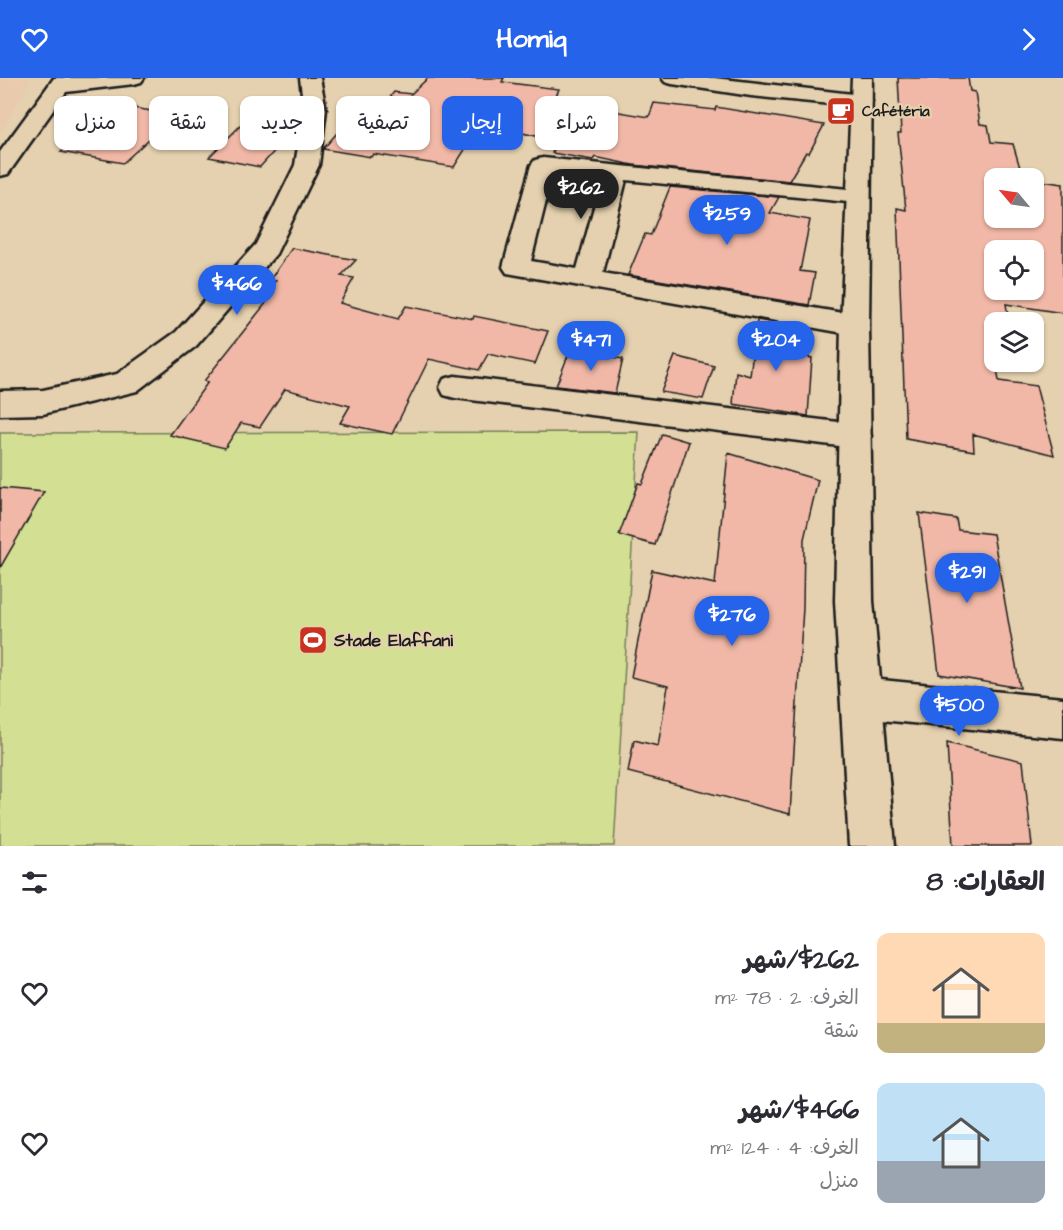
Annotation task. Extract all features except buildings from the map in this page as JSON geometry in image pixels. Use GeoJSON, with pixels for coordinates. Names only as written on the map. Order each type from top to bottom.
{"type":"FeatureCollection","features":[{"type":"Feature","properties":{"kind":"street"},"geometry":{"type":"LineString","coordinates":[[0,169],[63,82],[134,78]]}},
{"type":"Feature","properties":{"kind":"street"},"geometry":{"type":"LineString","coordinates":[[0,403],[43,402],[126,383],[186,339],[267,248],[307,165],[315,110],[310,78]]}},
{"type":"Feature","properties":{"kind":"street"},"geometry":{"type":"LineString","coordinates":[[672,78],[751,90],[862,90],[855,325],[854,601],[872,846]]}},
{"type":"Feature","properties":{"kind":"street"},"geometry":{"type":"LineString","coordinates":[[855,325],[516,267],[543,165],[858,196]]}},
{"type":"Feature","properties":{"kind":"street"},"geometry":{"type":"LineString","coordinates":[[588,279],[616,172]]}},
{"type":"Feature","properties":{"kind":"street"},"geometry":{"type":"LineString","coordinates":[[454,387],[855,436]]}},
{"type":"Feature","properties":{"kind":"street"},"geometry":{"type":"LineString","coordinates":[[861,698],[1063,718]]}},
{"type":"Feature","properties":{"kind":"shaded area"},"geometry":{"type":"Polygon","coordinates":[[[0,78],[31,78],[0,135],[0,78]]]}},
{"type":"Feature","properties":{"kind":"green space","name":"Stade Elaffani"},"geometry":{"type":"Polygon","coordinates":[[[639,432],[614,846],[0,846],[0,433],[639,432]]]}},
{"type":"Feature","properties":{"kind":"place","name":"Cafétéria"},"geometry":{"type":"Point","coordinates":[841,111]}},
{"type":"Feature","properties":{"kind":"place","name":"Stade Elaffani"},"geometry":{"type":"Point","coordinates":[313,640]}}]}
